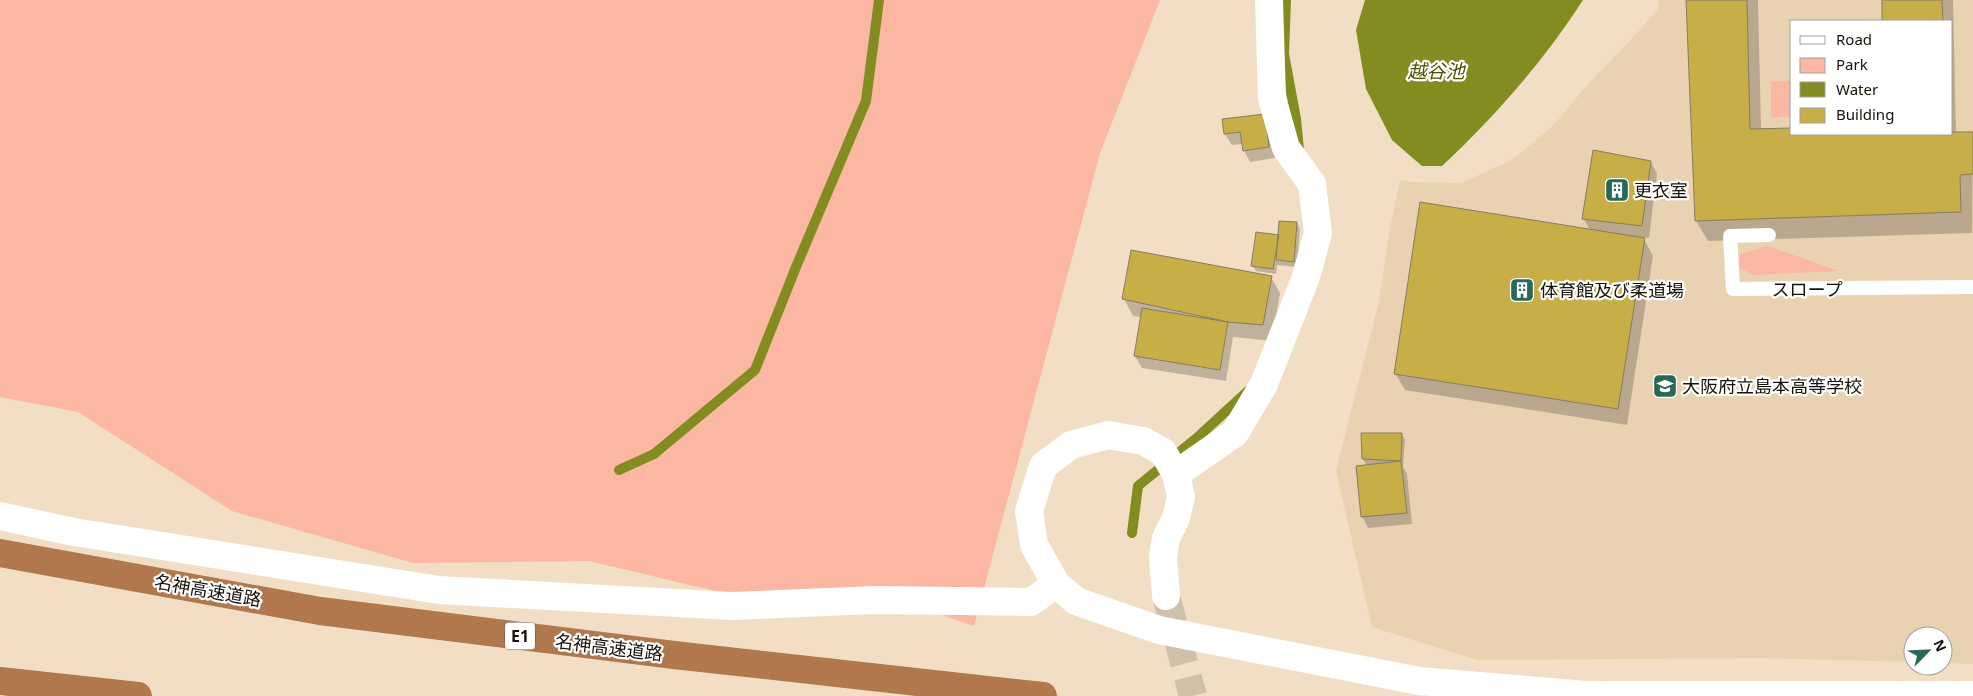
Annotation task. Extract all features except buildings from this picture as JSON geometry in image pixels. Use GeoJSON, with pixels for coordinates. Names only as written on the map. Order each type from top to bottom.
{"type":"FeatureCollection","features":[{"type":"Feature","properties":{"kind":"highway","name":"名神高速道路"},"geometry":{"type":"LineString","coordinates":[[0,552],[320,611],[674,655],[1043,696]]}},
{"type":"Feature","properties":{"kind":"highway"},"geometry":{"type":"LineString","coordinates":[[0,681],[138,696]]}},
{"type":"Feature","properties":{"kind":"street"},"geometry":{"type":"LineString","coordinates":[[1171,466],[1234,433],[1264,384],[1306,277],[1318,234],[1310,182],[1286,148],[1272,98],[1269,0]]}},
{"type":"Feature","properties":{"kind":"street"},"geometry":{"type":"LineString","coordinates":[[1076,598],[1034,546],[1029,511],[1043,466],[1071,445],[1108,435],[1143,441],[1171,466],[1180,497],[1176,518],[1166,538],[1163,557],[1166,596]]}},
{"type":"Feature","properties":{"kind":"street"},"geometry":{"type":"LineString","coordinates":[[0,516],[74,532],[438,590],[732,606],[875,600],[1030,602],[1076,598],[1168,631],[1419,682],[1577,694],[1973,695]]}},
{"type":"Feature","properties":{"kind":"lane","name":"スロープ"},"geometry":{"type":"LineString","coordinates":[[1769,235],[1730,236],[1733,289],[1973,287]]}},
{"type":"Feature","properties":{"kind":"shaded area","name":"大阪府立島本高等学校"},"geometry":{"type":"Polygon","coordinates":[[[1659,0],[1973,0],[1973,664],[1953,663],[1953,626],[1903,626],[1903,662],[1762,658],[1477,660],[1372,627],[1336,471],[1379,301],[1390,227],[1400,180],[1461,183],[1510,161],[1551,128],[1589,83],[1658,9],[1659,0]]]}},
{"type":"Feature","properties":{"kind":"green space"},"geometry":{"type":"Polygon","coordinates":[[[0,0],[1160,0],[1100,153],[974,626],[928,610],[787,608],[589,561],[413,563],[232,511],[78,412],[0,397],[0,0]]]}},
{"type":"Feature","properties":{"kind":"green space"},"geometry":{"type":"Polygon","coordinates":[[[1771,81],[1790,81],[1790,117],[1771,117],[1771,81]]]}},
{"type":"Feature","properties":{"kind":"green space"},"geometry":{"type":"Polygon","coordinates":[[[1768,246],[1839,271],[1753,275],[1739,267],[1740,254],[1768,246]]]}},
{"type":"Feature","properties":{"kind":"water","name":"越谷池"},"geometry":{"type":"Polygon","coordinates":[[[1365,0],[1583,0],[1552,45],[1481,128],[1442,166],[1422,166],[1392,140],[1366,89],[1356,30],[1365,0]]]}},
{"type":"Feature","properties":{"kind":"waterway"},"geometry":{"type":"LineString","coordinates":[[619,470],[654,454],[755,370],[866,101],[879,0]]}},
{"type":"Feature","properties":{"kind":"waterway"},"geometry":{"type":"LineString","coordinates":[[1286,0],[1284,54],[1296,119],[1299,150]]}},
{"type":"Feature","properties":{"kind":"waterway"},"geometry":{"type":"LineString","coordinates":[[1132,533],[1138,486],[1199,436],[1248,391]]}},
{"type":"Feature","properties":{"kind":"tunnel"},"geometry":{"type":"LineString","coordinates":[[1166,596],[1193,696]]}},
{"type":"Feature","properties":{"kind":"place","name":"更衣室"},"geometry":{"type":"Point","coordinates":[1617,190]}},
{"type":"Feature","properties":{"kind":"place","name":"体育館及び柔道場"},"geometry":{"type":"Point","coordinates":[1522,290]}},
{"type":"Feature","properties":{"kind":"place","name":"大阪府立島本高等学校"},"geometry":{"type":"Point","coordinates":[1665,386]}}]}
